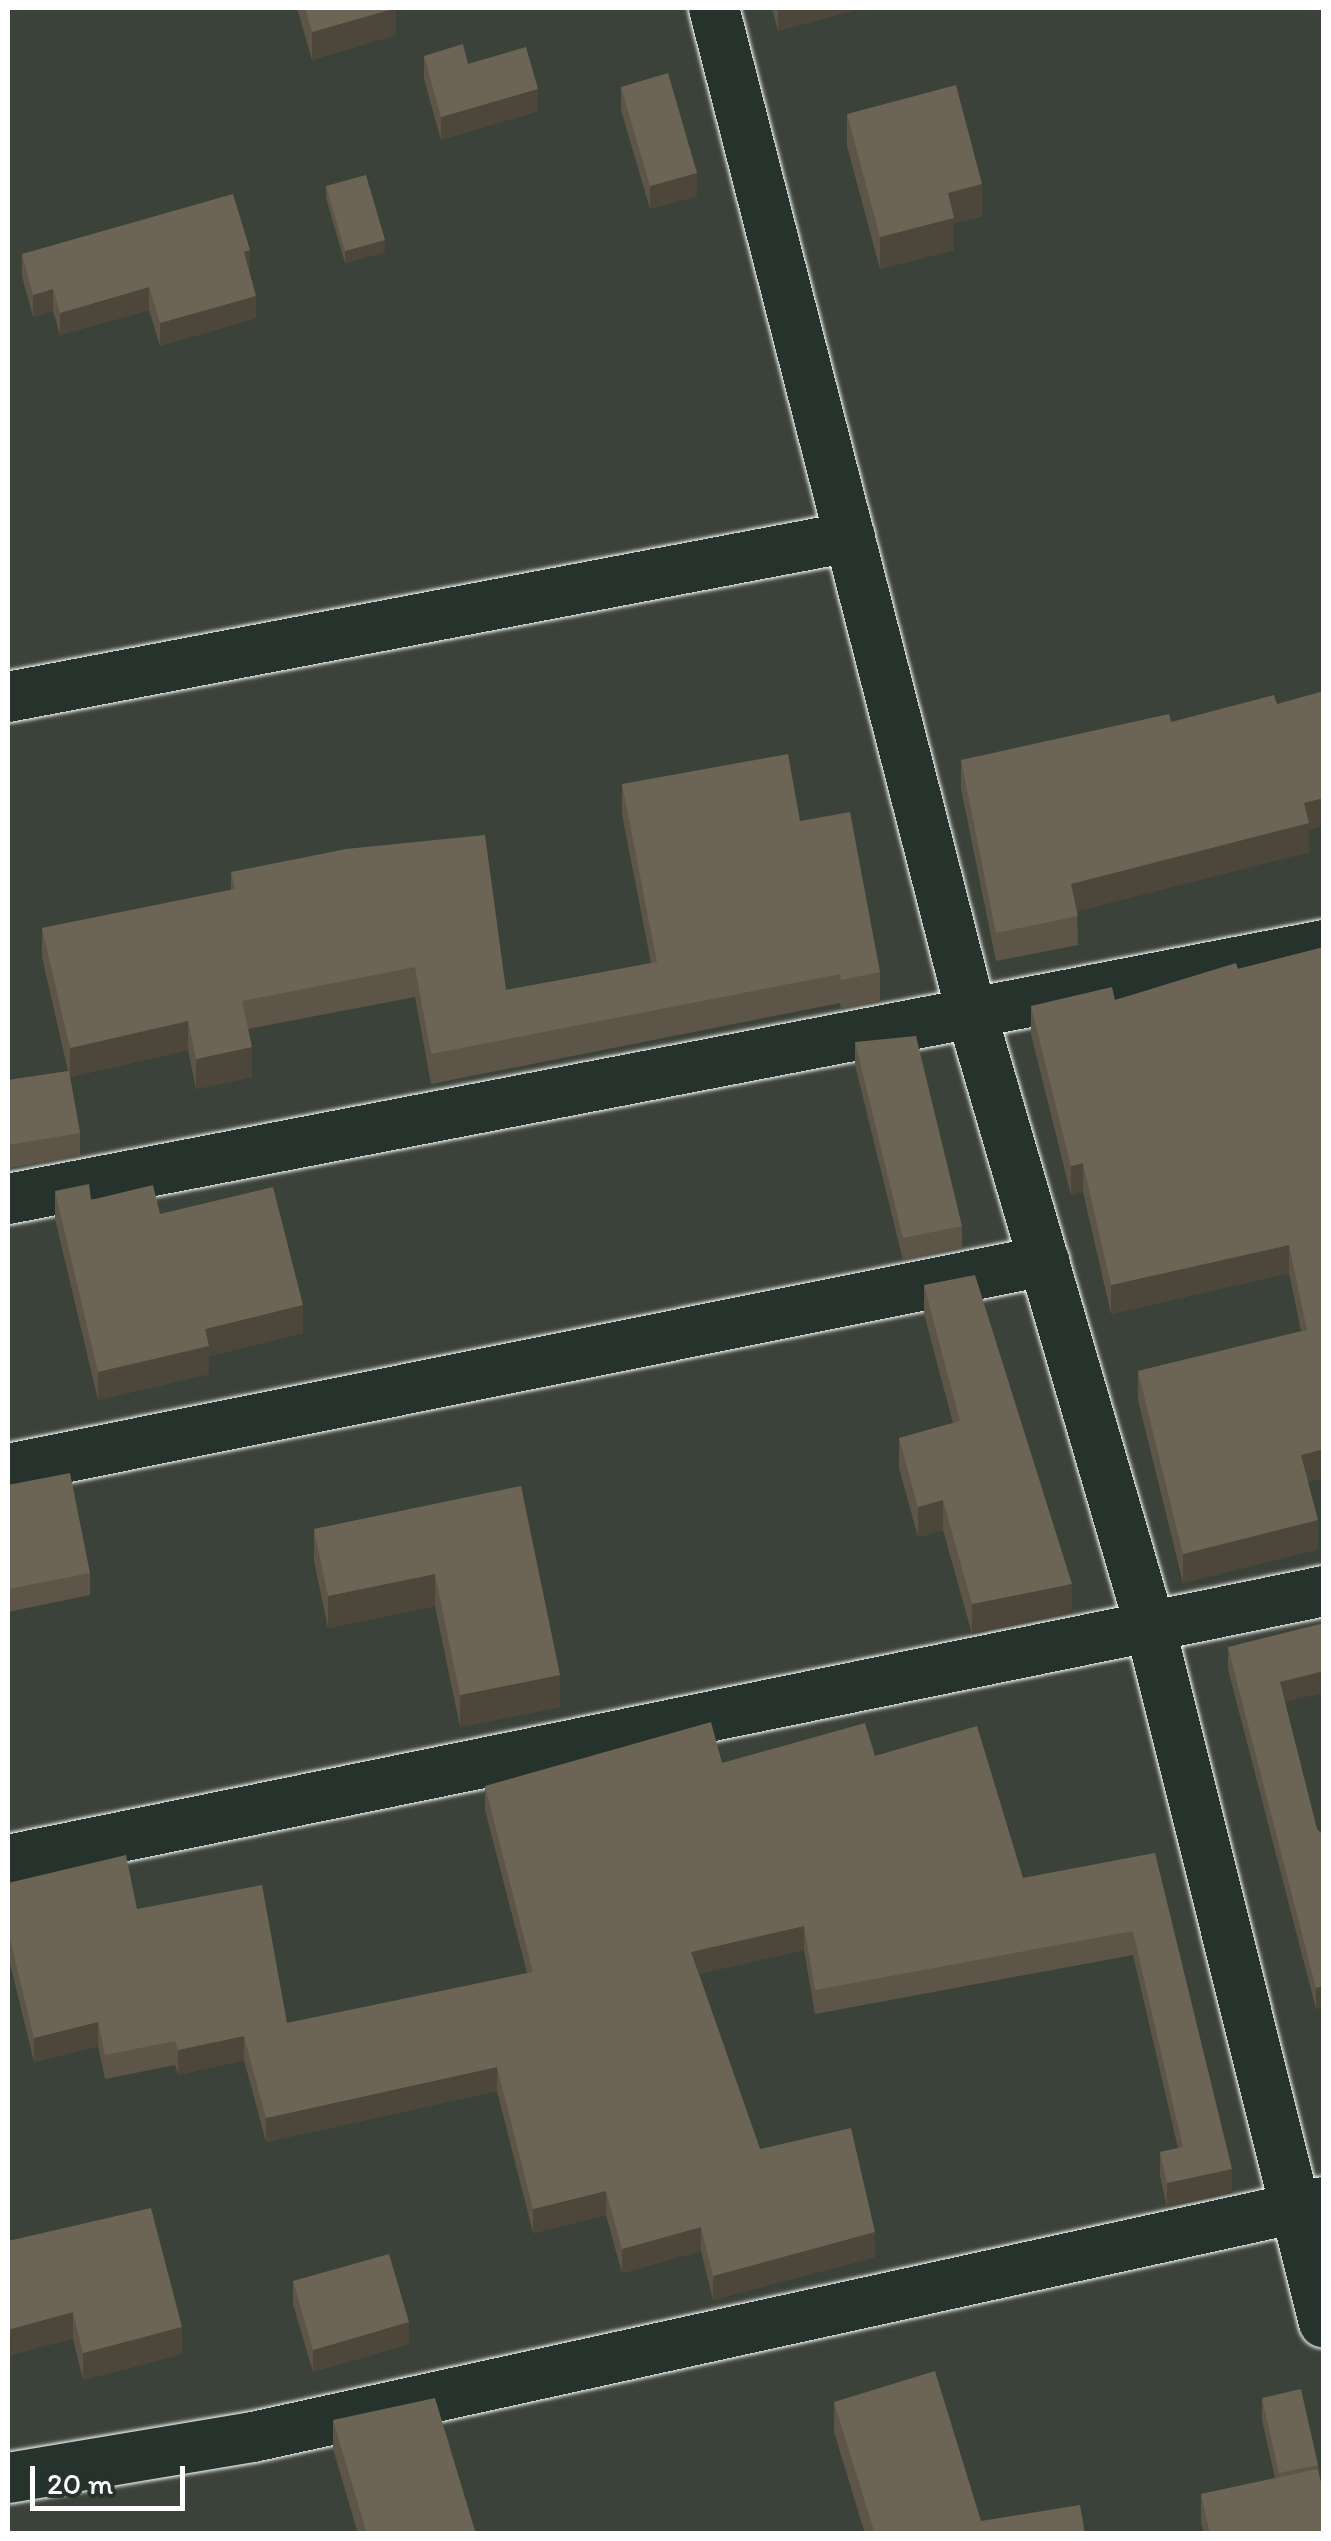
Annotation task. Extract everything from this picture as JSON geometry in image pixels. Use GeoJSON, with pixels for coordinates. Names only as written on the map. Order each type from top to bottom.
{"type":"FeatureCollection","features":[{"type":"Feature","properties":{"kind":"street"},"geometry":{"type":"LineString","coordinates":[[714,8],[972,1014],[1150,1626],[1311,2205],[1324,2323]]}},
{"type":"Feature","properties":{"kind":"street"},"geometry":{"type":"LineString","coordinates":[[8,696],[850,537]]}},
{"type":"Feature","properties":{"kind":"street"},"geometry":{"type":"LineString","coordinates":[[8,1198],[1324,945]]}},
{"type":"Feature","properties":{"kind":"street"},"geometry":{"type":"LineString","coordinates":[[8,1469],[1044,1261]]}},
{"type":"Feature","properties":{"kind":"street"},"geometry":{"type":"LineString","coordinates":[[8,1860],[1324,1591]]}},
{"type":"Feature","properties":{"kind":"street"},"geometry":{"type":"LineString","coordinates":[[8,2478],[253,2437],[1311,2205]]}},
{"type":"Feature","properties":{"kind":"building"},"geometry":{"type":"Polygon","coordinates":[[[305,8],[396,8],[312,32],[305,8]]]}},
{"type":"Feature","properties":{"kind":"building"},"geometry":{"type":"Polygon","coordinates":[[[463,44],[468,64],[526,47],[538,89],[441,117],[424,56],[463,44]]]}},
{"type":"Feature","properties":{"kind":"building"},"geometry":{"type":"Polygon","coordinates":[[[668,73],[697,173],[650,186],[621,87],[668,73]]]}},
{"type":"Feature","properties":{"kind":"building"},"geometry":{"type":"Polygon","coordinates":[[[956,85],[982,184],[948,193],[954,218],[880,237],[847,114],[956,85]]]}},
{"type":"Feature","properties":{"kind":"building"},"geometry":{"type":"Polygon","coordinates":[[[366,175],[385,240],[345,251],[326,186],[366,175]]]}},
{"type":"Feature","properties":{"kind":"building"},"geometry":{"type":"Polygon","coordinates":[[[233,194],[250,250],[244,252],[256,296],[160,323],[149,287],[60,313],[53,289],[33,295],[22,254],[233,194]]]}},
{"type":"Feature","properties":{"kind":"building"},"geometry":{"type":"Polygon","coordinates":[[[1324,691],[1324,798],[1304,803],[1309,823],[1071,884],[1078,916],[996,933],[961,760],[1169,714],[1171,722],[1274,695],[1277,704],[1324,691]]]}},
{"type":"Feature","properties":{"kind":"building"},"geometry":{"type":"Polygon","coordinates":[[[788,754],[800,821],[850,812],[880,972],[841,980],[840,974],[431,1054],[415,967],[242,1001],[252,1047],[196,1059],[188,1021],[70,1048],[42,928],[235,889],[231,872],[346,849],[485,835],[506,990],[657,962],[622,784],[788,754]]]}},
{"type":"Feature","properties":{"kind":"building"},"geometry":{"type":"Polygon","coordinates":[[[1324,947],[1324,1449],[1301,1455],[1318,1520],[1183,1554],[1138,1371],[1307,1330],[1289,1245],[1111,1285],[1083,1163],[1071,1166],[1031,1006],[1112,987],[1115,1000],[1236,963],[1238,969],[1324,947]]]}},
{"type":"Feature","properties":{"kind":"building"},"geometry":{"type":"Polygon","coordinates":[[[916,1036],[962,1226],[903,1238],[855,1042],[916,1036]]]}},
{"type":"Feature","properties":{"kind":"building"},"geometry":{"type":"Polygon","coordinates":[[[69,1071],[80,1133],[8,1145],[8,1080],[69,1071]]]}},
{"type":"Feature","properties":{"kind":"building"},"geometry":{"type":"Polygon","coordinates":[[[89,1184],[91,1200],[153,1185],[160,1214],[273,1187],[303,1305],[205,1329],[209,1346],[98,1372],[55,1191],[89,1184]]]}},
{"type":"Feature","properties":{"kind":"building"},"geometry":{"type":"Polygon","coordinates":[[[975,1275],[1072,1584],[972,1604],[943,1500],[918,1507],[899,1438],[960,1421],[924,1285],[975,1275]]]}},
{"type":"Feature","properties":{"kind":"building"},"geometry":{"type":"Polygon","coordinates":[[[70,1473],[90,1573],[8,1589],[8,1485],[70,1473]]]}},
{"type":"Feature","properties":{"kind":"building"},"geometry":{"type":"Polygon","coordinates":[[[521,1486],[560,1675],[460,1695],[435,1574],[328,1596],[314,1529],[521,1486]]]}},
{"type":"Feature","properties":{"kind":"building"},"geometry":{"type":"Polygon","coordinates":[[[1324,1623],[1324,1671],[1280,1682],[1317,1829],[1324,1836],[1324,1985],[1316,1988],[1228,1647],[1324,1623]]]}},
{"type":"Feature","properties":{"kind":"building"},"geometry":{"type":"Polygon","coordinates":[[[711,1722],[722,1763],[865,1723],[875,1756],[977,1726],[1023,1878],[1155,1853],[1232,2169],[1167,2183],[1160,2152],[1183,2147],[1133,1931],[815,1990],[804,1926],[691,1952],[760,2149],[851,2128],[875,2232],[713,2276],[701,2227],[622,2249],[606,2191],[533,2209],[497,2067],[266,2118],[244,2036],[178,2050],[175,2041],[105,2055],[98,2022],[34,2038],[8,1930],[8,1883],[126,1855],[137,1909],[262,1885],[287,2023],[533,1972],[485,1786],[711,1722]]]}},
{"type":"Feature","properties":{"kind":"building"},"geometry":{"type":"Polygon","coordinates":[[[151,2208],[182,2327],[83,2353],[73,2312],[8,2330],[8,2241],[151,2208]]]}},
{"type":"Feature","properties":{"kind":"building"},"geometry":{"type":"Polygon","coordinates":[[[389,2254],[409,2322],[313,2350],[293,2281],[389,2254]]]}},
{"type":"Feature","properties":{"kind":"building"},"geometry":{"type":"Polygon","coordinates":[[[935,2371],[981,2521],[1080,2505],[1085,2534],[875,2534],[834,2402],[935,2371]]]}},
{"type":"Feature","properties":{"kind":"building"},"geometry":{"type":"Polygon","coordinates":[[[1301,2389],[1318,2465],[1279,2473],[1262,2398],[1301,2389]]]}},
{"type":"Feature","properties":{"kind":"building"},"geometry":{"type":"Polygon","coordinates":[[[435,2398],[476,2534],[367,2534],[333,2420],[435,2398]]]}},
{"type":"Feature","properties":{"kind":"building"},"geometry":{"type":"Polygon","coordinates":[[[1318,2469],[1324,2496],[1324,2534],[1210,2534],[1201,2494],[1318,2469]]]}}]}
